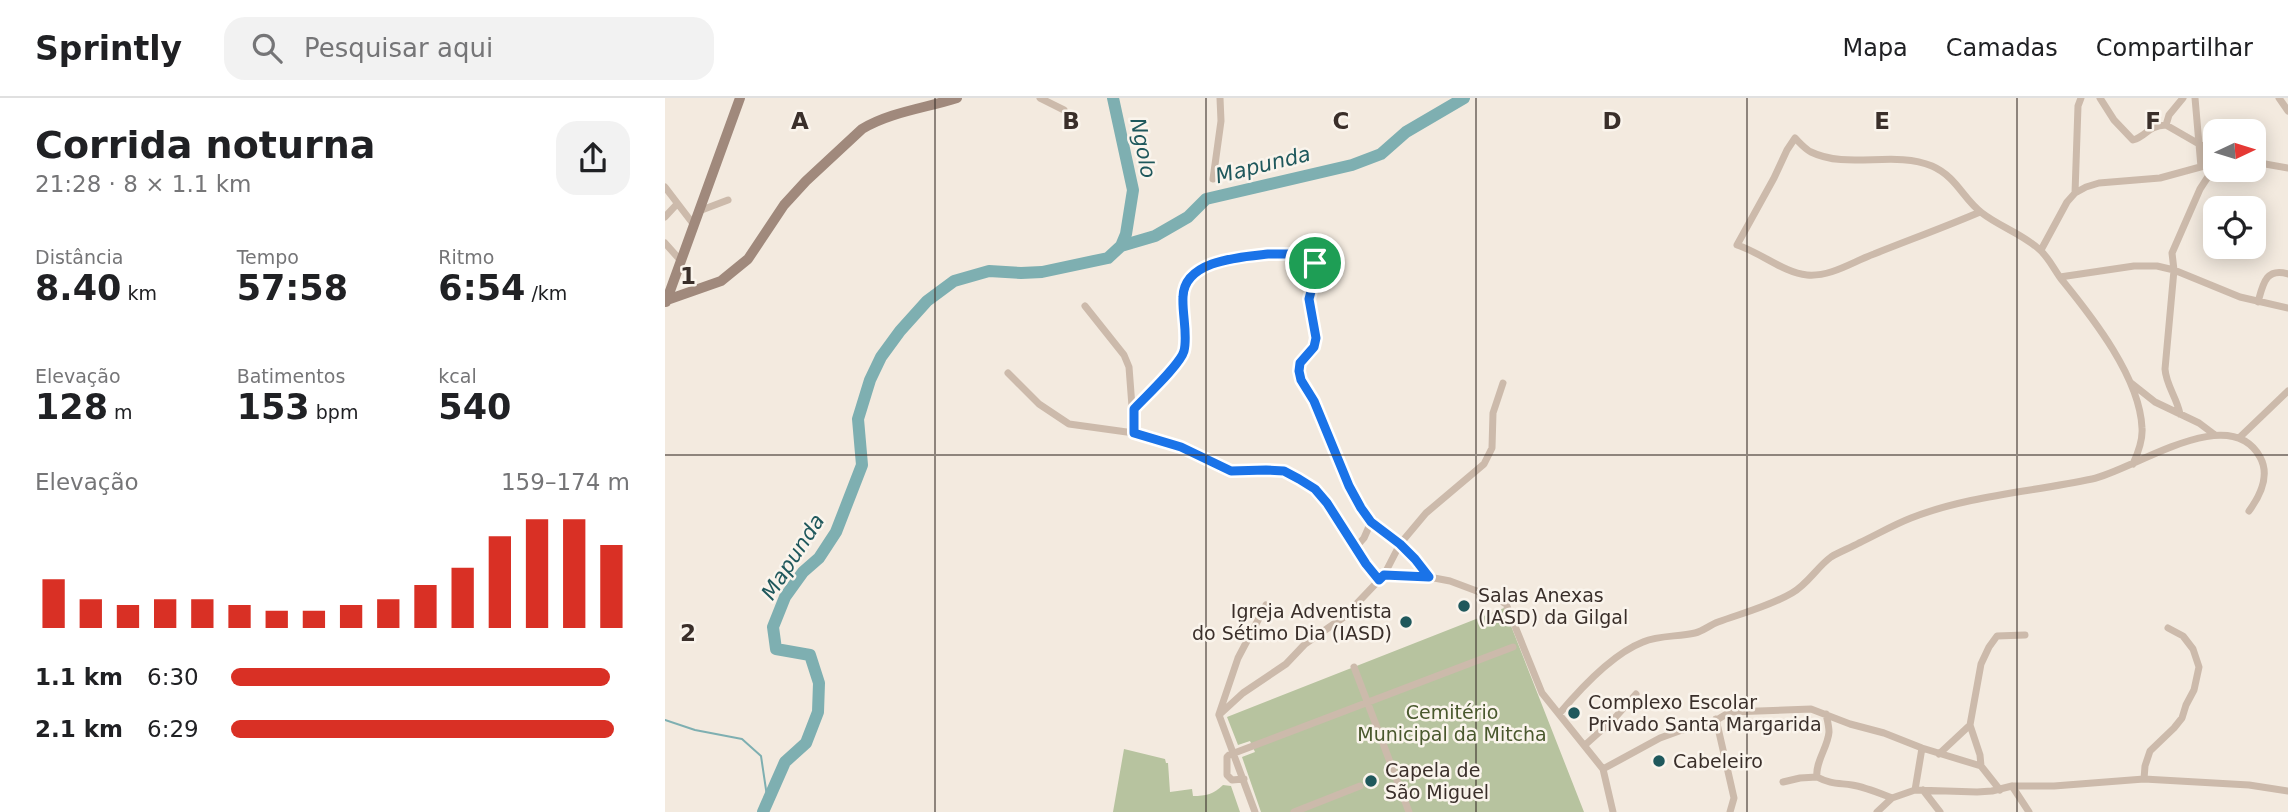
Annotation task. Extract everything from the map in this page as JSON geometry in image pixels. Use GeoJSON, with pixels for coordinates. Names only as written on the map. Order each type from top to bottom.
{"type":"FeatureCollection","features":[{"type":"Feature","properties":{"kind":"street"},"geometry":{"type":"LineString","coordinates":[[666,303],[740,98]]}},
{"type":"Feature","properties":{"kind":"street"},"geometry":{"type":"LineString","coordinates":[[666,303],[721,281],[748,259],[784,205],[862,129],[871,123],[937,101],[957,98]]}},
{"type":"Feature","properties":{"kind":"street"},"geometry":{"type":"LineString","coordinates":[[1039,98],[1064,110]]}},
{"type":"Feature","properties":{"kind":"street"},"geometry":{"type":"LineString","coordinates":[[1213,179],[1221,121],[1220,98]]}},
{"type":"Feature","properties":{"kind":"street"},"geometry":{"type":"LineString","coordinates":[[2075,193],[2078,106],[2081,98]]}},
{"type":"Feature","properties":{"kind":"street"},"geometry":{"type":"LineString","coordinates":[[2100,98],[2114,120],[2133,140],[2137,140],[2149,128],[2166,125],[2203,146]]}},
{"type":"Feature","properties":{"kind":"street"},"geometry":{"type":"LineString","coordinates":[[2166,125],[2169,115],[2183,98]]}},
{"type":"Feature","properties":{"kind":"street"},"geometry":{"type":"LineString","coordinates":[[2041,250],[2067,202],[2075,193],[2099,183],[2135,182],[2201,167],[2195,98]]}},
{"type":"Feature","properties":{"kind":"street"},"geometry":{"type":"LineString","coordinates":[[2279,98],[2288,111]]}},
{"type":"Feature","properties":{"kind":"street"},"geometry":{"type":"LineString","coordinates":[[1980,212],[1847,267],[1826,273],[1805,275],[1780,266],[1754,250],[1737,246],[1795,138],[1810,151],[1827,157],[1906,160],[1932,166],[1953,179],[1980,212],[2041,250],[2102,333],[2130,382],[2143,429],[2139,451],[2133,464]]}},
{"type":"Feature","properties":{"kind":"street"},"geometry":{"type":"LineString","coordinates":[[2266,164],[2288,168]]}},
{"type":"Feature","properties":{"kind":"street"},"geometry":{"type":"LineString","coordinates":[[2157,266],[2172,253],[2204,182]]}},
{"type":"Feature","properties":{"kind":"street"},"geometry":{"type":"LineString","coordinates":[[665,187],[694,225]]}},
{"type":"Feature","properties":{"kind":"street"},"geometry":{"type":"LineString","coordinates":[[699,211],[728,200]]}},
{"type":"Feature","properties":{"kind":"street"},"geometry":{"type":"LineString","coordinates":[[665,217],[677,204]]}},
{"type":"Feature","properties":{"kind":"street"},"geometry":{"type":"LineString","coordinates":[[665,243],[681,261]]}},
{"type":"Feature","properties":{"kind":"street"},"geometry":{"type":"LineString","coordinates":[[2172,253],[2174,270],[2165,379],[2175,395],[2179,414]]}},
{"type":"Feature","properties":{"kind":"street"},"geometry":{"type":"LineString","coordinates":[[1134,409],[1184,352],[1183,294],[1186,282],[1192,274],[1207,266],[1251,256],[1298,254],[1310,257],[1315,263],[1309,299],[1316,338],[1314,347],[1300,363],[1301,380],[1314,401],[1349,486],[1371,522],[1400,544],[1429,577]]}},
{"type":"Feature","properties":{"kind":"street"},"geometry":{"type":"LineString","coordinates":[[2060,277],[2134,265],[2157,266],[2174,270],[2240,297],[2288,308]]}},
{"type":"Feature","properties":{"kind":"street"},"geometry":{"type":"LineString","coordinates":[[2258,302],[2265,278],[2271,273],[2288,274]]}},
{"type":"Feature","properties":{"kind":"street"},"geometry":{"type":"LineString","coordinates":[[1084,306],[1123,355],[1129,368],[1134,433]]}},
{"type":"Feature","properties":{"kind":"street"},"geometry":{"type":"LineString","coordinates":[[1008,373],[1039,404],[1069,424],[1134,433],[1181,447],[1231,471],[1284,471],[1315,489],[1381,577]]}},
{"type":"Feature","properties":{"kind":"street"},"geometry":{"type":"LineString","coordinates":[[2130,382],[2155,402],[2199,423],[2217,436]]}},
{"type":"Feature","properties":{"kind":"street"},"geometry":{"type":"LineString","coordinates":[[1219,715],[1243,693],[1286,664],[1304,644],[1344,617],[1381,577],[1400,544],[1426,513],[1484,464],[1492,448],[1493,413],[1503,383]]}},
{"type":"Feature","properties":{"kind":"street"},"geometry":{"type":"LineString","coordinates":[[2239,438],[2287,393]]}},
{"type":"Feature","properties":{"kind":"street"},"geometry":{"type":"LineString","coordinates":[[1559,714],[1587,681],[1640,643],[1695,633],[1794,592],[1829,558],[1909,518],[1986,496],[2095,478],[2184,441],[2217,436],[2239,438],[2250,444],[2260,456],[2264,467],[2259,498],[2249,511]]}},
{"type":"Feature","properties":{"kind":"street"},"geometry":{"type":"LineString","coordinates":[[1356,547],[1364,538],[1371,522]]}},
{"type":"Feature","properties":{"kind":"street"},"geometry":{"type":"LineString","coordinates":[[1381,577],[1429,577],[1450,581],[1506,604],[1542,693],[1603,769],[1613,812]]}},
{"type":"Feature","properties":{"kind":"street"},"geometry":{"type":"LineString","coordinates":[[1255,812],[1219,715],[1238,658],[1266,605]]}},
{"type":"Feature","properties":{"kind":"street"},"geometry":{"type":"LineString","coordinates":[[2144,779],[2150,751],[2182,718],[2195,690],[2199,667],[2193,649],[2183,636],[2168,628]]}},
{"type":"Feature","properties":{"kind":"street"},"geometry":{"type":"LineString","coordinates":[[2000,790],[1981,766],[1980,755],[1969,725],[1981,664],[1989,647],[1997,636],[2025,635]]}},
{"type":"Feature","properties":{"kind":"street"},"geometry":{"type":"LineString","coordinates":[[1244,779],[1232,780],[1227,775],[1227,758],[1234,753],[1513,647]]}},
{"type":"Feature","properties":{"kind":"street"},"geometry":{"type":"LineString","coordinates":[[1354,667],[1409,812]]}},
{"type":"Feature","properties":{"kind":"street"},"geometry":{"type":"LineString","coordinates":[[1585,745],[1613,720],[1636,694]]}},
{"type":"Feature","properties":{"kind":"street"},"geometry":{"type":"LineString","coordinates":[[1603,769],[1660,738],[1682,730],[1705,727],[1730,712],[1763,709],[1811,709],[1981,766]]}},
{"type":"Feature","properties":{"kind":"street"},"geometry":{"type":"LineString","coordinates":[[1817,777],[1816,769],[1829,730],[1826,714]]}},
{"type":"Feature","properties":{"kind":"street"},"geometry":{"type":"LineString","coordinates":[[1716,719],[1734,798],[1730,812]]}},
{"type":"Feature","properties":{"kind":"street"},"geometry":{"type":"LineString","coordinates":[[1939,754],[1969,725]]}},
{"type":"Feature","properties":{"kind":"street"},"geometry":{"type":"LineString","coordinates":[[1922,748],[1919,790],[1940,812]]}},
{"type":"Feature","properties":{"kind":"street"},"geometry":{"type":"LineString","coordinates":[[1783,782],[1817,777],[1838,785],[1850,784],[1892,798]]}},
{"type":"Feature","properties":{"kind":"street"},"geometry":{"type":"LineString","coordinates":[[1877,812],[1892,798],[1919,790],[1977,792],[2012,786],[2054,786],[2144,779],[2249,785],[2288,792]]}},
{"type":"Feature","properties":{"kind":"street"},"geometry":{"type":"LineString","coordinates":[[1294,812],[1360,786]]}},
{"type":"Feature","properties":{"kind":"street"},"geometry":{"type":"LineString","coordinates":[[2012,786],[2029,812]]}},
{"type":"Feature","properties":{"kind":"green space","name":"Cemitério Municipal da Mitcha"},"geometry":{"type":"Polygon","coordinates":[[[1504,608],[1584,812],[1261,812],[1242,757],[1255,752],[1250,741],[1238,745],[1227,717],[1504,608]]]}},
{"type":"Feature","properties":{"kind":"green space"},"geometry":{"type":"Polygon","coordinates":[[[1124,749],[1165,759],[1168,763],[1170,792],[1192,789],[1193,796],[1202,796],[1223,785],[1231,786],[1240,812],[1113,812],[1124,749]]]}},
{"type":"Feature","properties":{"kind":"waterway","name":"Ngolo"},"geometry":{"type":"LineString","coordinates":[[1113,98],[1133,190],[1126,234],[1121,246]]}},
{"type":"Feature","properties":{"kind":"waterway","name":"Mapunda"},"geometry":{"type":"LineString","coordinates":[[763,812],[785,762],[806,743],[818,712],[819,683],[810,655],[776,649],[773,627],[785,597],[803,572],[819,558],[836,532],[862,465],[858,419],[870,380],[881,357],[927,301],[954,281],[989,271],[1042,272],[1108,258],[1121,246],[1155,236],[1188,217],[1206,199],[1352,165],[1381,154],[1406,132],[1464,98]]}},
{"type":"Feature","properties":{"kind":"waterway"},"geometry":{"type":"LineString","coordinates":[[665,720],[695,730],[742,739],[761,756],[768,803]]}},
{"type":"Feature","properties":{"kind":"place","name":"Salas Anexas (IASD) da Gilgal"},"geometry":{"type":"Point","coordinates":[1464,606]}},
{"type":"Feature","properties":{"kind":"place","name":"Igreja Adventista do Sétimo Dia (IASD)"},"geometry":{"type":"Point","coordinates":[1406,622]}},
{"type":"Feature","properties":{"kind":"place","name":"Complexo Escolar Privado Santa Margarida"},"geometry":{"type":"Point","coordinates":[1574,713]}},
{"type":"Feature","properties":{"kind":"place","name":"Cabeleiro"},"geometry":{"type":"Point","coordinates":[1659,761]}},
{"type":"Feature","properties":{"kind":"place","name":"Capela de São Miguel"},"geometry":{"type":"Point","coordinates":[1371,781]}},
{"type":"Feature","properties":{"kind":"route"},"geometry":{"type":"LineString","coordinates":[[1268,254],[1298,254],[1314,259],[1315,263],[1309,299],[1316,338],[1314,347],[1300,363],[1301,380],[1314,401],[1349,486],[1361,508],[1371,522],[1400,544],[1429,577],[1384,575],[1379,580],[1315,489],[1284,471],[1231,471],[1181,447],[1134,433],[1134,409],[1184,352],[1183,294],[1186,282],[1192,274],[1207,266],[1268,254]]}}]}
